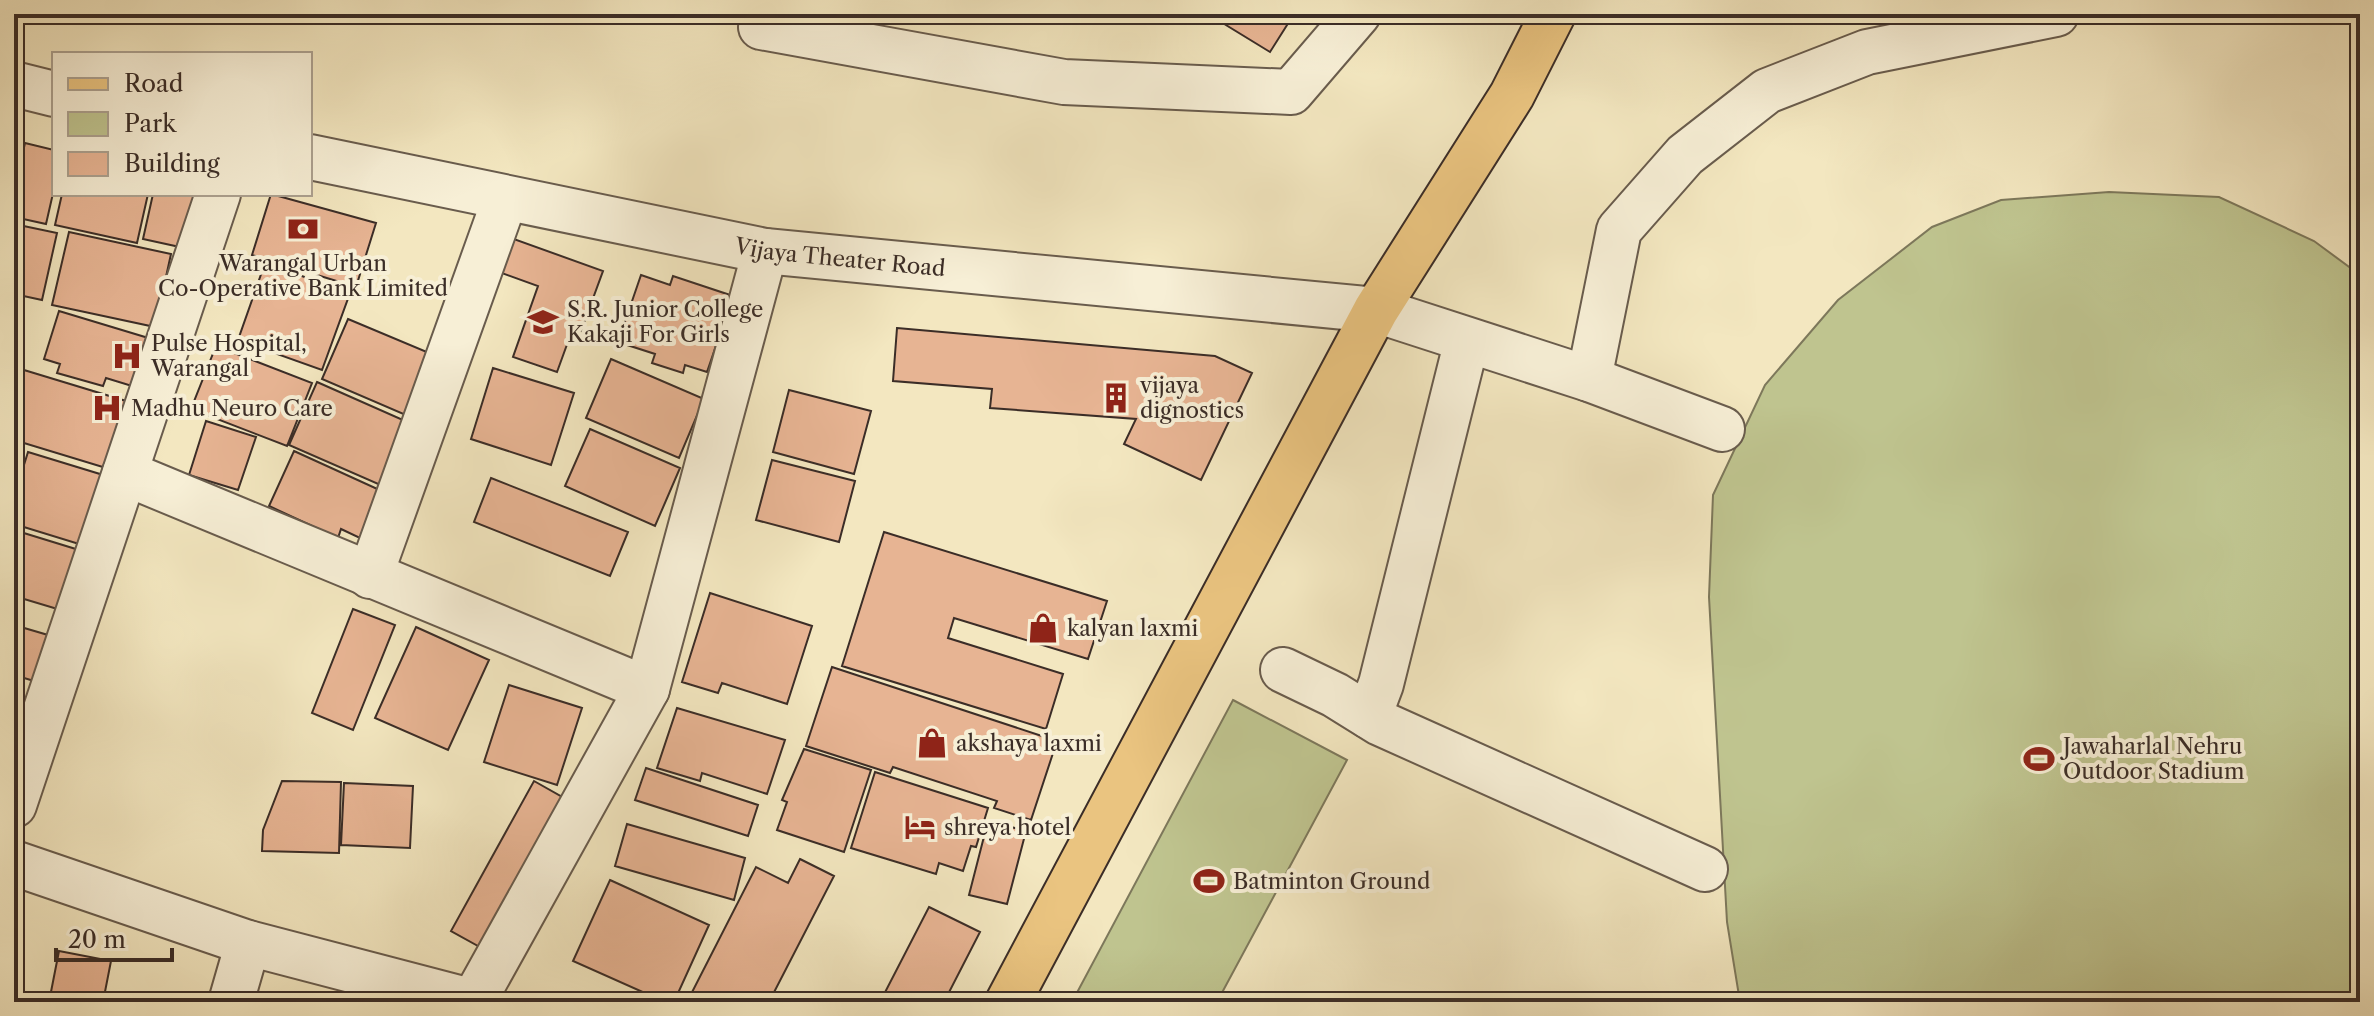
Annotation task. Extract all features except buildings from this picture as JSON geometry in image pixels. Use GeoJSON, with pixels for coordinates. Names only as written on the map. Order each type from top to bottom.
{"type":"FeatureCollection","features":[{"type":"Feature","properties":{"kind":"main road"},"geometry":{"type":"LineString","coordinates":[[1008,1002],[1376,310],[1512,95],[1553,14]]}},
{"type":"Feature","properties":{"kind":"street"},"geometry":{"type":"LineString","coordinates":[[764,14],[761,27],[1064,82],[1291,92],[1358,14]]}},
{"type":"Feature","properties":{"kind":"street"},"geometry":{"type":"LineString","coordinates":[[1589,379],[1619,230],[1685,155],[1767,91],[1867,52],[2056,14]]}},
{"type":"Feature","properties":{"kind":"street"},"geometry":{"type":"LineString","coordinates":[[14,84],[52,94]]}},
{"type":"Feature","properties":{"kind":"street","name":"Vijaya Theater Road"},"geometry":{"type":"LineString","coordinates":[[312,157],[765,251],[1376,310],[1589,379],[1722,429]]}},
{"type":"Feature","properties":{"kind":"street"},"geometry":{"type":"LineString","coordinates":[[14,805],[217,196]]}},
{"type":"Feature","properties":{"kind":"street"},"geometry":{"type":"LineString","coordinates":[[370,576],[505,199]]}},
{"type":"Feature","properties":{"kind":"street"},"geometry":{"type":"LineString","coordinates":[[14,863],[248,943],[473,1002],[647,689],[765,251]]}},
{"type":"Feature","properties":{"kind":"street"},"geometry":{"type":"LineString","coordinates":[[1369,716],[1381,684],[1467,340]]}},
{"type":"Feature","properties":{"kind":"street"},"geometry":{"type":"LineString","coordinates":[[125,473],[647,689]]}},
{"type":"Feature","properties":{"kind":"street"},"geometry":{"type":"LineString","coordinates":[[1283,670],[1369,716],[1705,869]]}},
{"type":"Feature","properties":{"kind":"street"},"geometry":{"type":"LineString","coordinates":[[231,1002],[248,943]]}},
{"type":"Feature","properties":{"kind":"green space","name":"Jawaharlal Nehru Outdoor Stadium"},"geometry":{"type":"Polygon","coordinates":[[[2109,192],[2219,197],[2314,241],[2360,275],[2360,1002],[1740,1002],[1727,922],[1709,597],[1713,495],[1765,385],[1838,300],[1932,227],[2001,200],[2109,192]]]}},
{"type":"Feature","properties":{"kind":"green space","name":"Batminton Ground"},"geometry":{"type":"Polygon","coordinates":[[[1233,700],[1347,760],[1217,1002],[1072,1002],[1233,700]]]}},
{"type":"Feature","properties":{"kind":"place","name":"Warangal Urban Co-Operative Bank Limited"},"geometry":{"type":"Point","coordinates":[303,229]}},
{"type":"Feature","properties":{"kind":"place","name":"S.R. Junior College Kakaji For Girls"},"geometry":{"type":"Point","coordinates":[543,322]}},
{"type":"Feature","properties":{"kind":"place","name":"Pulse Hospital, Warangal"},"geometry":{"type":"Point","coordinates":[127,356]}},
{"type":"Feature","properties":{"kind":"place","name":"vijaya dignostics"},"geometry":{"type":"Point","coordinates":[1116,398]}},
{"type":"Feature","properties":{"kind":"place","name":"Madhu Neuro Care"},"geometry":{"type":"Point","coordinates":[107,408]}},
{"type":"Feature","properties":{"kind":"place","name":"kalyan laxmi"},"geometry":{"type":"Point","coordinates":[1043,628]}},
{"type":"Feature","properties":{"kind":"place","name":"akshaya laxmi"},"geometry":{"type":"Point","coordinates":[932,743]}},
{"type":"Feature","properties":{"kind":"place","name":"Jawaharlal Nehru Outdoor Stadium"},"geometry":{"type":"Point","coordinates":[2039,759]}},
{"type":"Feature","properties":{"kind":"place","name":"shreya hotel"},"geometry":{"type":"Point","coordinates":[920,827]}},
{"type":"Feature","properties":{"kind":"place","name":"Batminton Ground"},"geometry":{"type":"Point","coordinates":[1209,881]}}]}
